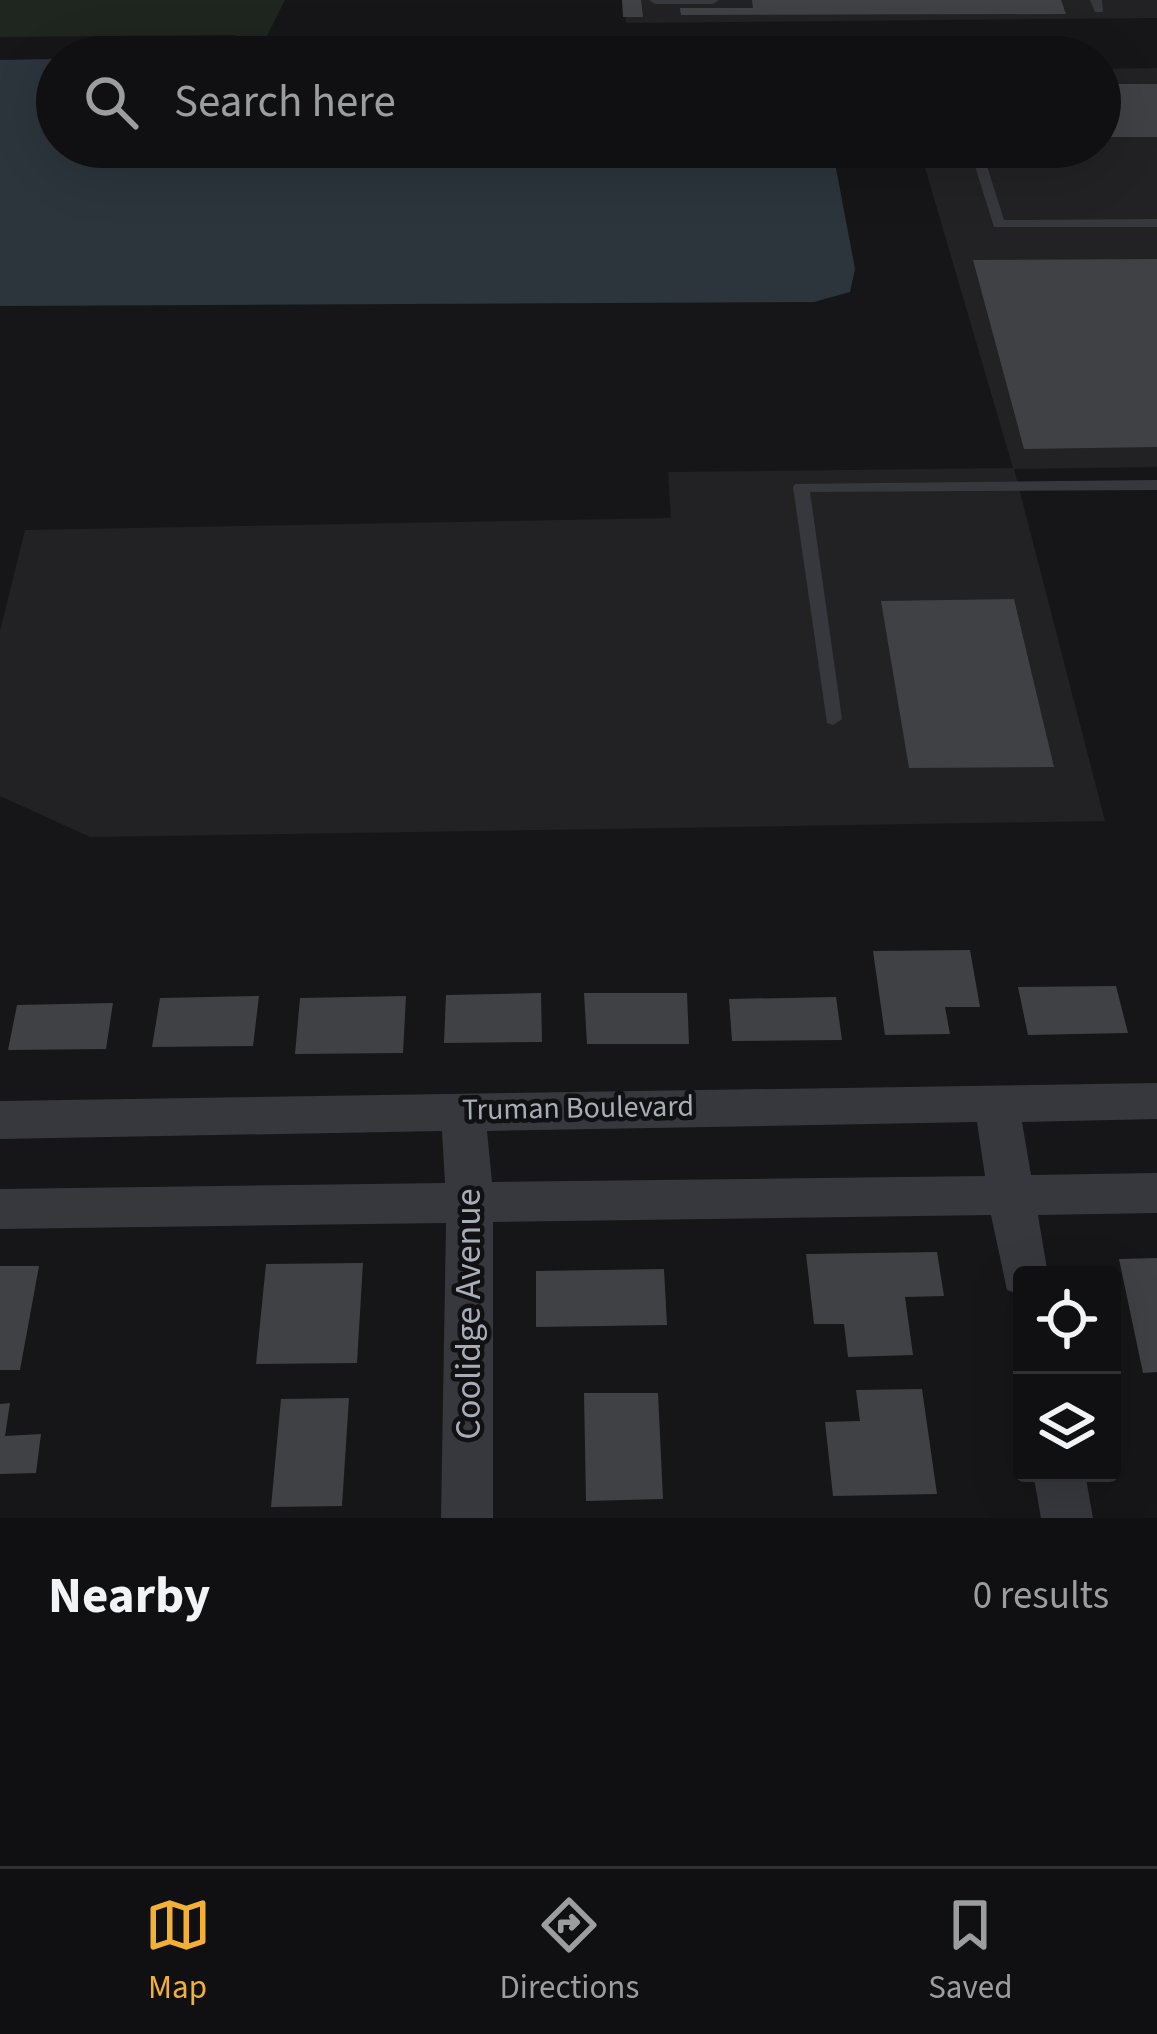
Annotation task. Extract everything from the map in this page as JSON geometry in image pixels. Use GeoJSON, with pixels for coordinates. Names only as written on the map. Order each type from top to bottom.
{"type":"FeatureCollection","features":[{"type":"Feature","properties":{"kind":"street","name":"Truman Boulevard"},"geometry":{"type":"LineString","coordinates":[[0,1120],[1157,1101]]}},
{"type":"Feature","properties":{"kind":"street"},"geometry":{"type":"LineString","coordinates":[[995,1102],[1022,1266]]}},
{"type":"Feature","properties":{"kind":"street","name":"Coolidge Avenue"},"geometry":{"type":"LineString","coordinates":[[463,1110],[470,1200],[466,1518]]}},
{"type":"Feature","properties":{"kind":"street"},"geometry":{"type":"LineString","coordinates":[[0,1209],[1157,1193]]}},
{"type":"Feature","properties":{"kind":"street"},"geometry":{"type":"LineString","coordinates":[[1061,1482],[1067,1518]]}},
{"type":"Feature","properties":{"kind":"lane"},"geometry":{"type":"LineString","coordinates":[[656,0],[713,0]]}},
{"type":"Feature","properties":{"kind":"lane"},"geometry":{"type":"LineString","coordinates":[[982,168],[999,224],[1157,223]]}},
{"type":"Feature","properties":{"kind":"lane"},"geometry":{"type":"LineString","coordinates":[[833,719],[801,487],[1157,485]]}},
{"type":"Feature","properties":{"kind":"shaded area"},"geometry":{"type":"Polygon","coordinates":[[[0,0],[285,0],[267,36],[0,37],[0,0]]]}},
{"type":"Feature","properties":{"kind":"shaded area"},"geometry":{"type":"Polygon","coordinates":[[[623,0],[1157,0],[1157,18],[626,23],[623,0]]]}},
{"type":"Feature","properties":{"kind":"shaded area"},"geometry":{"type":"Polygon","coordinates":[[[36,59],[36,168],[836,168],[855,269],[850,292],[814,302],[0,306],[0,60],[36,59]]]}},
{"type":"Feature","properties":{"kind":"shaded area"},"geometry":{"type":"Polygon","coordinates":[[[1157,68],[1157,467],[1014,469],[1105,821],[90,837],[0,796],[0,631],[25,530],[671,518],[668,472],[1013,468],[925,168],[1121,168],[1121,69],[1157,68]]]}},
{"type":"Feature","properties":{"kind":"building"},"geometry":{"type":"Polygon","coordinates":[[[622,0],[641,0],[643,17],[623,17],[622,0]]]}},
{"type":"Feature","properties":{"kind":"building"},"geometry":{"type":"Polygon","coordinates":[[[752,0],[1061,0],[1066,14],[681,15],[680,8],[753,8],[752,0]]]}},
{"type":"Feature","properties":{"kind":"building"},"geometry":{"type":"Polygon","coordinates":[[[1121,84],[1157,84],[1157,137],[1121,137],[1121,84]]]}},
{"type":"Feature","properties":{"kind":"building"},"geometry":{"type":"Polygon","coordinates":[[[1157,259],[1157,447],[1024,449],[973,260],[1157,259]]]}},
{"type":"Feature","properties":{"kind":"building"},"geometry":{"type":"Polygon","coordinates":[[[1014,599],[1054,767],[909,768],[881,601],[1014,599]]]}},
{"type":"Feature","properties":{"kind":"building"},"geometry":{"type":"Polygon","coordinates":[[[970,950],[980,1007],[945,1007],[950,1034],[885,1035],[873,951],[970,950]]]}},
{"type":"Feature","properties":{"kind":"building"},"geometry":{"type":"Polygon","coordinates":[[[1116,986],[1128,1033],[1028,1035],[1018,987],[1116,986]]]}},
{"type":"Feature","properties":{"kind":"building"},"geometry":{"type":"Polygon","coordinates":[[[541,993],[542,1042],[444,1043],[446,995],[541,993]]]}},
{"type":"Feature","properties":{"kind":"building"},"geometry":{"type":"Polygon","coordinates":[[[584,993],[687,993],[689,1044],[587,1044],[584,993]]]}},
{"type":"Feature","properties":{"kind":"building"},"geometry":{"type":"Polygon","coordinates":[[[259,996],[253,1046],[152,1047],[160,998],[259,996]]]}},
{"type":"Feature","properties":{"kind":"building"},"geometry":{"type":"Polygon","coordinates":[[[406,996],[403,1053],[295,1054],[300,998],[406,996]]]}},
{"type":"Feature","properties":{"kind":"building"},"geometry":{"type":"Polygon","coordinates":[[[836,997],[842,1040],[732,1041],[729,999],[836,997]]]}},
{"type":"Feature","properties":{"kind":"building"},"geometry":{"type":"Polygon","coordinates":[[[113,1003],[106,1049],[8,1050],[17,1005],[113,1003]]]}},
{"type":"Feature","properties":{"kind":"building"},"geometry":{"type":"Polygon","coordinates":[[[937,1252],[944,1296],[905,1297],[913,1355],[848,1357],[844,1324],[814,1324],[806,1254],[937,1252]]]}},
{"type":"Feature","properties":{"kind":"building"},"geometry":{"type":"Polygon","coordinates":[[[1157,1258],[1157,1372],[1143,1373],[1119,1259],[1157,1258]]]}},
{"type":"Feature","properties":{"kind":"building"},"geometry":{"type":"Polygon","coordinates":[[[363,1263],[357,1363],[256,1364],[266,1264],[363,1263]]]}},
{"type":"Feature","properties":{"kind":"building"},"geometry":{"type":"Polygon","coordinates":[[[0,1266],[39,1266],[20,1370],[0,1370],[0,1266]]]}},
{"type":"Feature","properties":{"kind":"building"},"geometry":{"type":"Polygon","coordinates":[[[664,1269],[667,1325],[536,1327],[536,1271],[664,1269]]]}},
{"type":"Feature","properties":{"kind":"building"},"geometry":{"type":"Polygon","coordinates":[[[922,1389],[937,1494],[833,1496],[825,1422],[860,1421],[856,1390],[922,1389]]]}},
{"type":"Feature","properties":{"kind":"building"},"geometry":{"type":"Polygon","coordinates":[[[584,1393],[658,1393],[663,1499],[586,1501],[584,1393]]]}},
{"type":"Feature","properties":{"kind":"building"},"geometry":{"type":"Polygon","coordinates":[[[349,1398],[342,1506],[271,1507],[281,1399],[349,1398]]]}},
{"type":"Feature","properties":{"kind":"building"},"geometry":{"type":"Polygon","coordinates":[[[10,1403],[5,1436],[41,1434],[36,1473],[0,1474],[0,1404],[10,1403]]]}}]}
